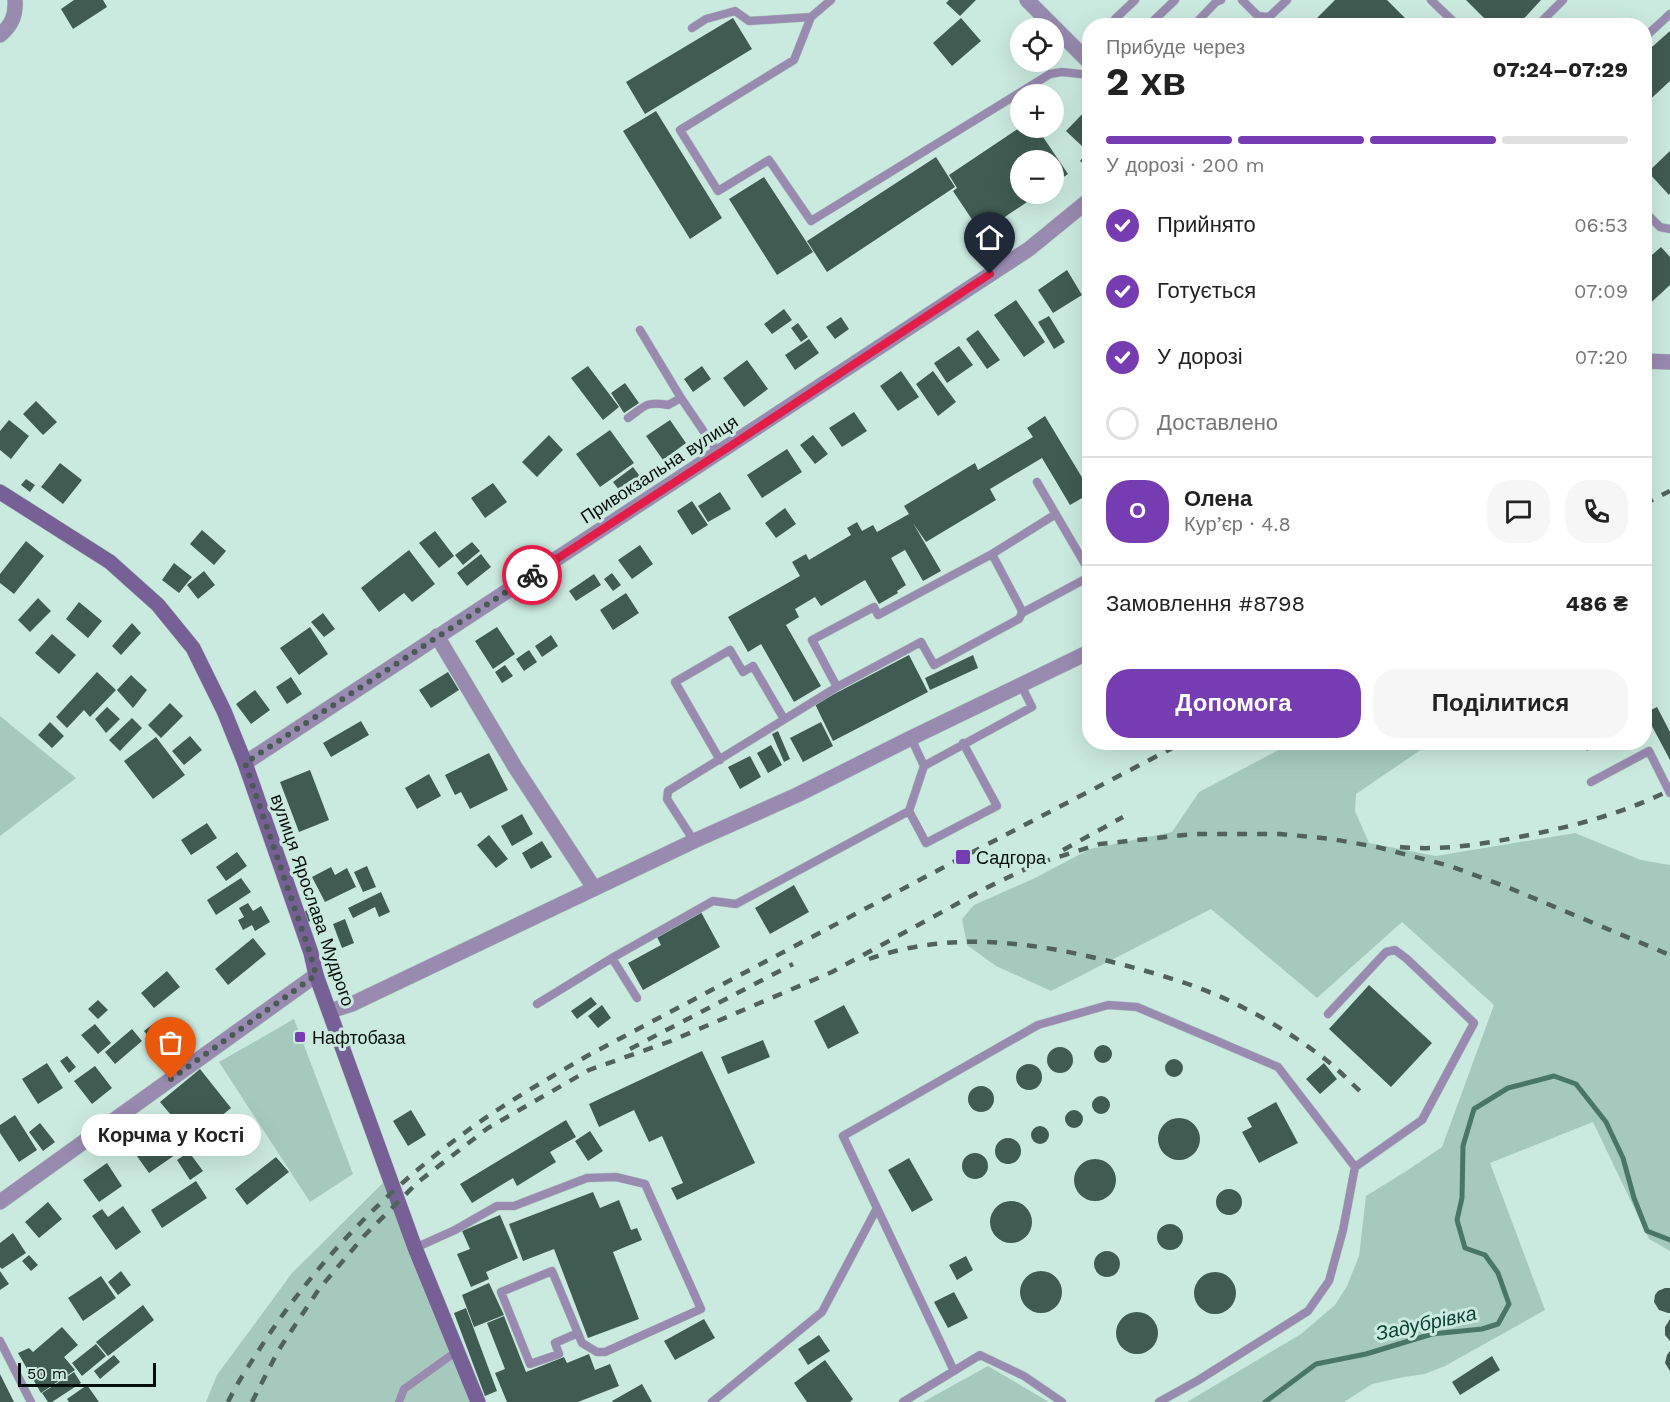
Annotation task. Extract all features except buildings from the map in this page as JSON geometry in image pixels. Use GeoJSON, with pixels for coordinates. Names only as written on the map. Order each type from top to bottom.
{"type":"FeatureCollection","features":[{"type":"Feature","properties":{"kind":"main road","name":"вулиця Ярослава Мудрого"},"geometry":{"type":"LineString","coordinates":[[0,492],[110,562],[158,605],[193,648],[224,711],[245,763],[316,975],[415,1248],[478,1402]]}},
{"type":"Feature","properties":{"kind":"street"},"geometry":{"type":"LineString","coordinates":[[0,35],[7,29],[16,13],[15,0]]}},
{"type":"Feature","properties":{"kind":"street"},"geometry":{"type":"LineString","coordinates":[[1027,0],[1082,55]]}},
{"type":"Feature","properties":{"kind":"street","name":"Привокзальна вулиця"},"geometry":{"type":"LineString","coordinates":[[245,763],[1029,249],[1082,206]]}},
{"type":"Feature","properties":{"kind":"street"},"geometry":{"type":"LineString","coordinates":[[1652,361],[1670,362]]}},
{"type":"Feature","properties":{"kind":"street"},"geometry":{"type":"LineString","coordinates":[[437,636],[515,767],[594,888]]}},
{"type":"Feature","properties":{"kind":"street"},"geometry":{"type":"LineString","coordinates":[[330,1011],[352,1004],[694,841],[797,795],[1082,655]]}},
{"type":"Feature","properties":{"kind":"street"},"geometry":{"type":"LineString","coordinates":[[0,1202],[316,975]]}},
{"type":"Feature","properties":{"kind":"lane"},"geometry":{"type":"LineString","coordinates":[[831,0],[811,17],[794,60],[680,130],[718,191],[769,160],[811,221],[1050,74],[1062,72],[1082,74]]}},
{"type":"Feature","properties":{"kind":"lane"},"geometry":{"type":"LineString","coordinates":[[1116,18],[1135,0]]}},
{"type":"Feature","properties":{"kind":"lane"},"geometry":{"type":"LineString","coordinates":[[1156,18],[1175,0]]}},
{"type":"Feature","properties":{"kind":"lane"},"geometry":{"type":"LineString","coordinates":[[1201,18],[1216,2],[1221,0]]}},
{"type":"Feature","properties":{"kind":"lane"},"geometry":{"type":"LineString","coordinates":[[1242,0],[1258,16],[1269,17],[1287,0]]}},
{"type":"Feature","properties":{"kind":"lane"},"geometry":{"type":"LineString","coordinates":[[1431,0],[1450,18]]}},
{"type":"Feature","properties":{"kind":"lane"},"geometry":{"type":"LineString","coordinates":[[1545,18],[1563,0]]}},
{"type":"Feature","properties":{"kind":"lane"},"geometry":{"type":"LineString","coordinates":[[692,28],[706,20],[735,11],[749,21],[811,17]]}},
{"type":"Feature","properties":{"kind":"lane"},"geometry":{"type":"LineString","coordinates":[[1652,31],[1670,14]]}},
{"type":"Feature","properties":{"kind":"lane"},"geometry":{"type":"LineString","coordinates":[[1652,219],[1660,227],[1670,229]]}},
{"type":"Feature","properties":{"kind":"lane"},"geometry":{"type":"LineString","coordinates":[[640,330],[681,398],[719,454]]}},
{"type":"Feature","properties":{"kind":"lane"},"geometry":{"type":"LineString","coordinates":[[628,418],[649,404],[668,405],[681,398]]}},
{"type":"Feature","properties":{"kind":"lane"},"geometry":{"type":"LineString","coordinates":[[1037,482],[1082,559]]}},
{"type":"Feature","properties":{"kind":"lane"},"geometry":{"type":"LineString","coordinates":[[837,687],[812,640],[874,607],[878,615],[992,554],[1056,514]]}},
{"type":"Feature","properties":{"kind":"lane"},"geometry":{"type":"LineString","coordinates":[[992,554],[1022,613]]}},
{"type":"Feature","properties":{"kind":"lane"},"geometry":{"type":"LineString","coordinates":[[694,841],[667,799],[668,790],[837,687],[921,642],[934,665],[1019,619],[1022,613],[1082,581]]}},
{"type":"Feature","properties":{"kind":"lane"},"geometry":{"type":"LineString","coordinates":[[720,760],[675,682],[730,650],[743,672],[753,666],[784,719]]}},
{"type":"Feature","properties":{"kind":"lane"},"geometry":{"type":"LineString","coordinates":[[537,1004],[612,958],[713,901],[736,904],[909,812],[924,766],[1032,707],[1022,685]]}},
{"type":"Feature","properties":{"kind":"lane"},"geometry":{"type":"LineString","coordinates":[[910,738],[924,766]]}},
{"type":"Feature","properties":{"kind":"lane"},"geometry":{"type":"LineString","coordinates":[[909,812],[926,843],[997,806],[963,743]]}},
{"type":"Feature","properties":{"kind":"lane"},"geometry":{"type":"LineString","coordinates":[[1591,782],[1649,751],[1670,793]]}},
{"type":"Feature","properties":{"kind":"lane"},"geometry":{"type":"LineString","coordinates":[[1160,1402],[1197,1382],[1308,1311],[1329,1281],[1343,1230],[1355,1167],[1422,1120],[1474,1023],[1395,950],[1386,952],[1328,1014]]}},
{"type":"Feature","properties":{"kind":"lane"},"geometry":{"type":"LineString","coordinates":[[612,958],[637,998]]}},
{"type":"Feature","properties":{"kind":"lane"},"geometry":{"type":"LineString","coordinates":[[954,1371],[843,1136],[1038,1025],[1107,1005],[1137,1007],[1278,1067],[1355,1167]]}},
{"type":"Feature","properties":{"kind":"lane"},"geometry":{"type":"LineString","coordinates":[[415,1248],[455,1230],[497,1206],[514,1206],[587,1178],[616,1177],[645,1184],[701,1309],[605,1352],[597,1352],[582,1343],[578,1333],[552,1271],[501,1292],[530,1364],[559,1354],[555,1343],[578,1333]]}},
{"type":"Feature","properties":{"kind":"lane"},"geometry":{"type":"LineString","coordinates":[[712,1402],[822,1312],[877,1208]]}},
{"type":"Feature","properties":{"kind":"lane"},"geometry":{"type":"LineString","coordinates":[[0,1341],[31,1402]]}},
{"type":"Feature","properties":{"kind":"lane"},"geometry":{"type":"LineString","coordinates":[[399,1402],[404,1389],[457,1351]]}},
{"type":"Feature","properties":{"kind":"lane"},"geometry":{"type":"LineString","coordinates":[[903,1402],[980,1355],[1024,1376],[1062,1402]]}},
{"type":"Feature","properties":{"kind":"green space"},"geometry":{"type":"Polygon","coordinates":[[[0,716],[76,778],[0,836],[0,716]]]}},
{"type":"Feature","properties":{"kind":"green space"},"geometry":{"type":"Polygon","coordinates":[[[1279,750],[1421,750],[1356,794],[1355,811],[1369,843],[1436,856],[1575,833],[1641,860],[1670,865],[1670,1251],[1649,1239],[1593,1122],[1490,1163],[1545,1310],[1445,1366],[1425,1374],[1372,1384],[1344,1402],[1187,1402],[1301,1334],[1335,1305],[1347,1286],[1359,1256],[1366,1196],[1442,1147],[1494,1005],[1402,922],[1317,998],[1211,909],[1051,991],[996,966],[967,945],[962,919],[974,905],[1035,878],[1090,849],[1172,832],[1199,792],[1279,750]]]}},
{"type":"Feature","properties":{"kind":"green space"},"geometry":{"type":"Polygon","coordinates":[[[294,1019],[353,1174],[310,1202],[219,1062],[294,1019]]]}},
{"type":"Feature","properties":{"kind":"green space"},"geometry":{"type":"Polygon","coordinates":[[[394,1172],[482,1402],[206,1402],[217,1375],[292,1273],[394,1172]]]}},
{"type":"Feature","properties":{"kind":"green space"},"geometry":{"type":"Polygon","coordinates":[[[988,1366],[1049,1402],[923,1402],[988,1366]]]}},
{"type":"Feature","properties":{"kind":"waterway","name":"Задубрівка"},"geometry":{"type":"LineString","coordinates":[[1265,1402],[1316,1364],[1366,1354],[1432,1334],[1482,1329],[1498,1324],[1509,1304],[1498,1273],[1485,1255],[1465,1248],[1457,1220],[1462,1198],[1463,1146],[1474,1109],[1508,1088],[1554,1076],[1576,1084],[1606,1122],[1623,1158],[1634,1198],[1647,1231],[1670,1240]]}},
{"type":"Feature","properties":{"kind":"railway"},"geometry":{"type":"LineString","coordinates":[[1652,500],[1670,491]]}},
{"type":"Feature","properties":{"kind":"railway"},"geometry":{"type":"LineString","coordinates":[[228,1402],[268,1336],[334,1251],[358,1225],[411,1176],[481,1121],[587,1056],[1169,750]]}},
{"type":"Feature","properties":{"kind":"railway"},"geometry":{"type":"LineString","coordinates":[[1400,847],[1463,846],[1543,832],[1617,812],[1670,790]]}},
{"type":"Feature","properties":{"kind":"railway"},"geometry":{"type":"LineString","coordinates":[[1063,850],[1123,817]]}},
{"type":"Feature","properties":{"kind":"railway"},"geometry":{"type":"LineString","coordinates":[[252,1402],[278,1351],[319,1289],[365,1235],[418,1182],[488,1128],[589,1070],[671,1041],[832,972],[986,888],[1036,864],[1100,844],[1194,834],[1280,834],[1332,839],[1377,847],[1450,866],[1507,887],[1670,955]]}},
{"type":"Feature","properties":{"kind":"railway"},"geometry":{"type":"LineString","coordinates":[[869,959],[933,944],[997,942],[1061,951],[1139,969],[1215,994],[1265,1019],[1325,1059],[1365,1096]]}},
{"type":"Feature","properties":{"kind":"railway"},"geometry":{"type":"LineString","coordinates":[[630,1049],[793,964]]}},
{"type":"Feature","properties":{"kind":"way so far"},"geometry":{"type":"LineString","coordinates":[[171,1079],[316,975],[245,763],[532,575]]}},
{"type":"Feature","properties":{"kind":"place","name":"Садгора"},"geometry":{"type":"Point","coordinates":[963,857]}},
{"type":"Feature","properties":{"kind":"place","name":"Нафтобаза"},"geometry":{"type":"Point","coordinates":[300,1037]}},
{"type":"Feature","properties":{"kind":"place","name":"Корчма у Кості"},"geometry":{"type":"Point","coordinates":[171,1079]}},
{"type":"Feature","properties":{"kind":"route"},"geometry":{"type":"LineString","coordinates":[[532,575],[990,274]]}}]}
